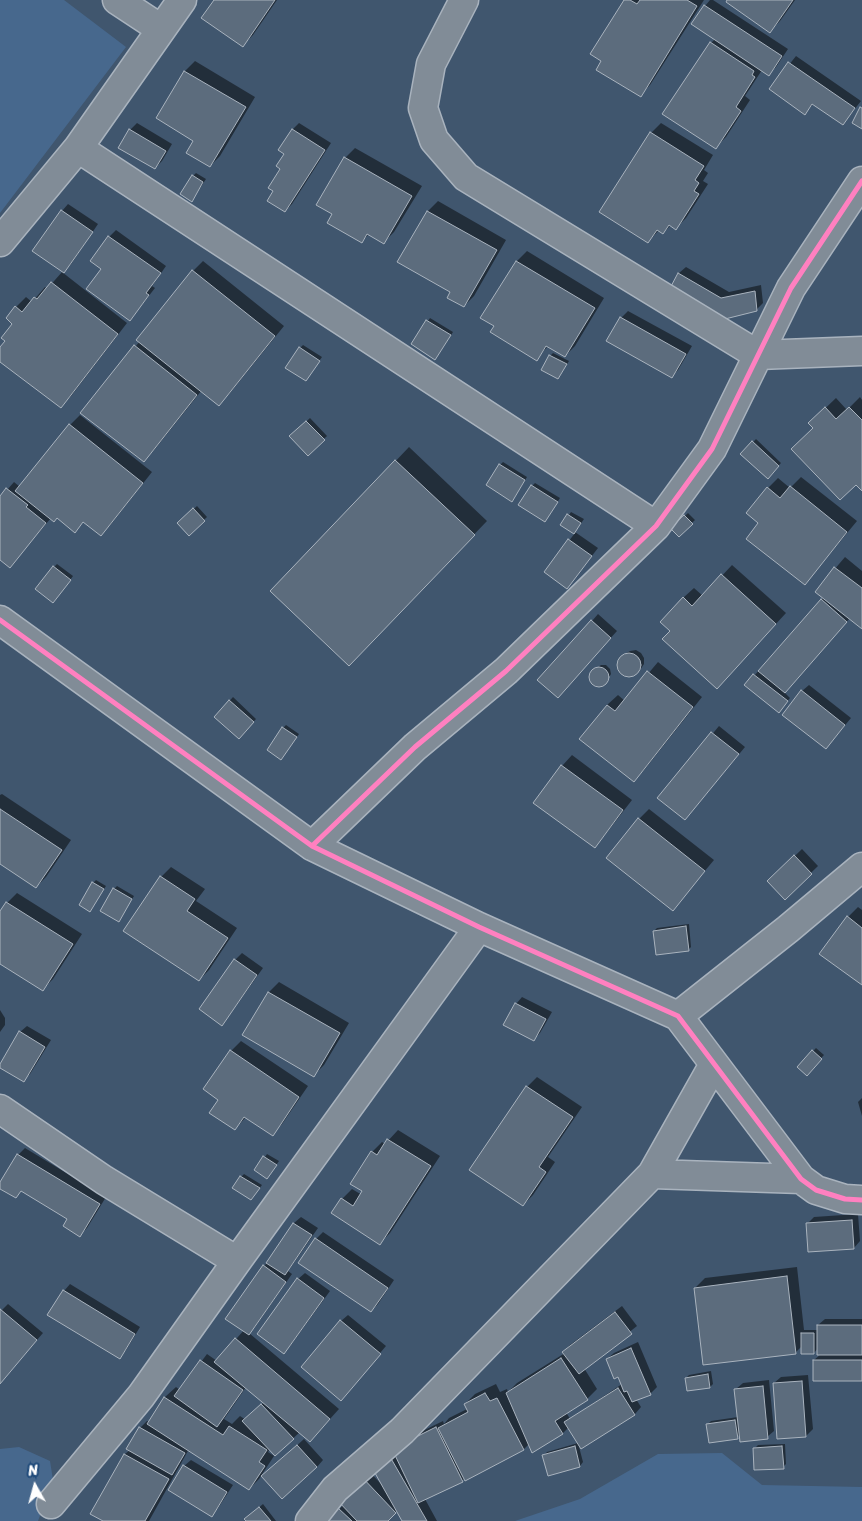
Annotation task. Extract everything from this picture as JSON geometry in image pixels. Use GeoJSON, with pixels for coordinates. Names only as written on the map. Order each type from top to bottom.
{"type":"FeatureCollection","features":[{"type":"Feature","properties":{"kind":"street"},"geometry":{"type":"LineString","coordinates":[[117,0],[161,29]]}},
{"type":"Feature","properties":{"kind":"street"},"geometry":{"type":"LineString","coordinates":[[0,242],[78,148],[182,0]]}},
{"type":"Feature","properties":{"kind":"street"},"geometry":{"type":"LineString","coordinates":[[464,0],[431,64],[423,108],[434,140],[466,178],[758,355],[862,351]]}},
{"type":"Feature","properties":{"kind":"street"},"geometry":{"type":"LineString","coordinates":[[78,148],[656,526]]}},
{"type":"Feature","properties":{"kind":"street"},"geometry":{"type":"LineString","coordinates":[[312,846],[415,747],[506,671],[656,526],[712,449],[791,288],[862,181]]}},
{"type":"Feature","properties":{"kind":"street"},"geometry":{"type":"LineString","coordinates":[[0,620],[312,846],[478,928],[678,1016],[801,1179],[816,1190],[845,1199],[862,1200]]}},
{"type":"Feature","properties":{"kind":"street"},"geometry":{"type":"LineString","coordinates":[[678,1016],[788,929],[862,867]]}},
{"type":"Feature","properties":{"kind":"street"},"geometry":{"type":"LineString","coordinates":[[52,1504],[141,1396],[478,928]]}},
{"type":"Feature","properties":{"kind":"street"},"geometry":{"type":"LineString","coordinates":[[310,1521],[335,1489],[402,1431],[652,1174],[714,1064]]}},
{"type":"Feature","properties":{"kind":"street"},"geometry":{"type":"LineString","coordinates":[[0,1109],[104,1180],[237,1262]]}},
{"type":"Feature","properties":{"kind":"street"},"geometry":{"type":"LineString","coordinates":[[652,1174],[801,1179]]}},
{"type":"Feature","properties":{"kind":"shaded area"},"geometry":{"type":"Polygon","coordinates":[[[0,0],[64,0],[126,47],[0,213],[0,0]]]}},
{"type":"Feature","properties":{"kind":"shaded area"},"geometry":{"type":"Polygon","coordinates":[[[19,1447],[50,1461],[53,1480],[38,1521],[0,1521],[0,1449],[19,1447]]]}},
{"type":"Feature","properties":{"kind":"shaded area"},"geometry":{"type":"Polygon","coordinates":[[[722,1453],[762,1485],[862,1487],[862,1521],[515,1521],[580,1499],[658,1454],[722,1453]]]}},
{"type":"Feature","properties":{"kind":"building"},"geometry":{"type":"Polygon","coordinates":[[[214,0],[275,0],[243,47],[201,18],[214,0]]]}},
{"type":"Feature","properties":{"kind":"building"},"geometry":{"type":"Polygon","coordinates":[[[624,0],[630,0],[637,4],[640,0],[687,0],[697,6],[641,97],[596,70],[601,61],[590,54],[624,0]]]}},
{"type":"Feature","properties":{"kind":"building"},"geometry":{"type":"Polygon","coordinates":[[[727,0],[793,0],[770,33],[726,2],[727,0]]]}},
{"type":"Feature","properties":{"kind":"building"},"geometry":{"type":"Polygon","coordinates":[[[704,5],[782,56],[769,76],[691,24],[704,5]]]}},
{"type":"Feature","properties":{"kind":"building"},"geometry":{"type":"Polygon","coordinates":[[[710,42],[754,71],[752,75],[755,77],[736,107],[741,111],[716,149],[662,114],[710,42]]]}},
{"type":"Feature","properties":{"kind":"building"},"geometry":{"type":"Polygon","coordinates":[[[788,62],[855,108],[843,125],[812,104],[805,115],[769,89],[788,62]]]}},
{"type":"Feature","properties":{"kind":"building"},"geometry":{"type":"Polygon","coordinates":[[[184,71],[246,107],[210,167],[186,153],[193,141],[156,118],[184,71]]]}},
{"type":"Feature","properties":{"kind":"building"},"geometry":{"type":"Polygon","coordinates":[[[860,107],[862,108],[862,129],[852,123],[860,107]]]}},
{"type":"Feature","properties":{"kind":"building"},"geometry":{"type":"Polygon","coordinates":[[[129,129],[166,151],[155,169],[118,148],[129,129]]]}},
{"type":"Feature","properties":{"kind":"building"},"geometry":{"type":"Polygon","coordinates":[[[292,129],[325,150],[285,212],[267,201],[273,191],[268,188],[280,169],[276,166],[284,154],[278,150],[292,129]]]}},
{"type":"Feature","properties":{"kind":"building"},"geometry":{"type":"Polygon","coordinates":[[[650,132],[704,166],[695,180],[699,183],[694,191],[699,194],[676,230],[669,225],[663,234],[657,230],[648,243],[599,212],[650,132]]]}},
{"type":"Feature","properties":{"kind":"building"},"geometry":{"type":"Polygon","coordinates":[[[344,157],[412,196],[384,244],[367,234],[362,243],[327,223],[332,214],[316,205],[344,157]]]}},
{"type":"Feature","properties":{"kind":"building"},"geometry":{"type":"Polygon","coordinates":[[[192,175],[203,182],[192,202],[180,194],[192,175]]]}},
{"type":"Feature","properties":{"kind":"building"},"geometry":{"type":"Polygon","coordinates":[[[61,210],[93,232],[64,273],[32,251],[61,210]]]}},
{"type":"Feature","properties":{"kind":"building"},"geometry":{"type":"Polygon","coordinates":[[[427,211],[497,250],[464,307],[447,298],[450,292],[397,262],[427,211]]]}},
{"type":"Feature","properties":{"kind":"building"},"geometry":{"type":"Polygon","coordinates":[[[108,236],[161,273],[146,293],[149,295],[130,321],[86,289],[101,269],[90,261],[108,236]]]}},
{"type":"Feature","properties":{"kind":"building"},"geometry":{"type":"Polygon","coordinates":[[[516,261],[595,308],[565,357],[546,346],[537,361],[490,332],[494,326],[480,318],[516,261]]]}},
{"type":"Feature","properties":{"kind":"building"},"geometry":{"type":"Polygon","coordinates":[[[192,270],[275,336],[219,406],[136,340],[192,270]]]}},
{"type":"Feature","properties":{"kind":"building"},"geometry":{"type":"Polygon","coordinates":[[[678,273],[721,298],[755,291],[757,311],[713,322],[668,292],[678,273]]]}},
{"type":"Feature","properties":{"kind":"building"},"geometry":{"type":"Polygon","coordinates":[[[51,282],[118,334],[61,408],[0,362],[0,347],[5,341],[1,338],[12,324],[6,318],[15,306],[22,312],[34,297],[37,299],[51,282]]]}},
{"type":"Feature","properties":{"kind":"building"},"geometry":{"type":"Polygon","coordinates":[[[620,317],[686,354],[672,378],[606,341],[620,317]]]}},
{"type":"Feature","properties":{"kind":"building"},"geometry":{"type":"Polygon","coordinates":[[[426,320],[451,335],[435,360],[411,344],[426,320]]]}},
{"type":"Feature","properties":{"kind":"building"},"geometry":{"type":"Polygon","coordinates":[[[134,345],[197,395],[144,462],[80,413],[134,345]]]}},
{"type":"Feature","properties":{"kind":"building"},"geometry":{"type":"Polygon","coordinates":[[[299,347],[320,361],[306,381],[285,368],[299,347]]]}},
{"type":"Feature","properties":{"kind":"building"},"geometry":{"type":"Polygon","coordinates":[[[549,355],[567,364],[558,379],[541,370],[549,355]]]}},
{"type":"Feature","properties":{"kind":"building"},"geometry":{"type":"Polygon","coordinates":[[[825,407],[836,419],[849,407],[862,420],[862,491],[856,485],[840,500],[791,449],[813,428],[808,423],[825,407]]]}},
{"type":"Feature","properties":{"kind":"building"},"geometry":{"type":"Polygon","coordinates":[[[306,421],[325,440],[308,456],[289,436],[306,421]]]}},
{"type":"Feature","properties":{"kind":"building"},"geometry":{"type":"Polygon","coordinates":[[[69,424],[143,483],[101,536],[83,522],[75,533],[57,518],[54,522],[15,491],[69,424]]]}},
{"type":"Feature","properties":{"kind":"building"},"geometry":{"type":"Polygon","coordinates":[[[752,441],[779,466],[768,479],[740,454],[752,441]]]}},
{"type":"Feature","properties":{"kind":"building"},"geometry":{"type":"Polygon","coordinates":[[[395,460],[475,535],[349,666],[270,591],[395,460]]]}},
{"type":"Feature","properties":{"kind":"building"},"geometry":{"type":"Polygon","coordinates":[[[499,464],[525,480],[512,502],[486,485],[499,464]]]}},
{"type":"Feature","properties":{"kind":"building"},"geometry":{"type":"Polygon","coordinates":[[[531,485],[558,502],[545,522],[518,505],[531,485]]]}},
{"type":"Feature","properties":{"kind":"building"},"geometry":{"type":"Polygon","coordinates":[[[790,486],[847,532],[805,585],[746,539],[758,523],[746,513],[767,487],[780,498],[790,486]]]}},
{"type":"Feature","properties":{"kind":"building"},"geometry":{"type":"Polygon","coordinates":[[[6,488],[28,505],[26,507],[46,523],[10,568],[0,560],[0,496],[6,488]]]}},
{"type":"Feature","properties":{"kind":"building"},"geometry":{"type":"Polygon","coordinates":[[[193,508],[205,521],[189,536],[177,523],[193,508]]]}},
{"type":"Feature","properties":{"kind":"building"},"geometry":{"type":"Polygon","coordinates":[[[567,514],[581,523],[574,534],[560,525],[567,514]]]}},
{"type":"Feature","properties":{"kind":"building"},"geometry":{"type":"Polygon","coordinates":[[[684,515],[693,524],[679,537],[670,528],[684,515]]]}},
{"type":"Feature","properties":{"kind":"building"},"geometry":{"type":"Polygon","coordinates":[[[568,539],[592,556],[567,589],[544,572],[568,539]]]}},
{"type":"Feature","properties":{"kind":"building"},"geometry":{"type":"Polygon","coordinates":[[[53,566],[71,580],[53,603],[35,589],[53,566]]]}},
{"type":"Feature","properties":{"kind":"building"},"geometry":{"type":"Polygon","coordinates":[[[834,567],[862,588],[862,629],[815,592],[834,567]]]}},
{"type":"Feature","properties":{"kind":"building"},"geometry":{"type":"Polygon","coordinates":[[[721,574],[776,624],[717,689],[662,639],[670,631],[660,622],[683,597],[692,606],[721,574]]]}},
{"type":"Feature","properties":{"kind":"building"},"geometry":{"type":"Polygon","coordinates":[[[821,599],[847,622],[785,693],[758,671],[821,599]]]}},
{"type":"Feature","properties":{"kind":"building"},"geometry":{"type":"Polygon","coordinates":[[[591,620],[611,638],[558,698],[537,680],[591,620]]]}},
{"type":"Feature","properties":{"kind":"building"},"geometry":{"type":"Polygon","coordinates":[[[629,653],[638,656],[641,665],[638,674],[629,677],[620,674],[617,665],[620,656],[629,653]]]}},
{"type":"Feature","properties":{"kind":"building"},"geometry":{"type":"Polygon","coordinates":[[[599,667],[606,670],[609,677],[606,684],[599,687],[592,684],[589,677],[592,670],[599,667]]]}},
{"type":"Feature","properties":{"kind":"building"},"geometry":{"type":"Polygon","coordinates":[[[647,671],[693,707],[634,782],[579,739],[607,705],[615,711],[647,671]]]}},
{"type":"Feature","properties":{"kind":"building"},"geometry":{"type":"Polygon","coordinates":[[[753,674],[788,701],[779,713],[744,685],[753,674]]]}},
{"type":"Feature","properties":{"kind":"building"},"geometry":{"type":"Polygon","coordinates":[[[801,690],[845,725],[826,749],[782,715],[801,690]]]}},
{"type":"Feature","properties":{"kind":"building"},"geometry":{"type":"Polygon","coordinates":[[[229,700],[254,722],[239,739],[214,717],[229,700]]]}},
{"type":"Feature","properties":{"kind":"building"},"geometry":{"type":"Polygon","coordinates":[[[282,727],[297,737],[281,760],[267,750],[282,727]]]}},
{"type":"Feature","properties":{"kind":"building"},"geometry":{"type":"Polygon","coordinates":[[[711,732],[739,754],[685,820],[657,798],[711,732]]]}},
{"type":"Feature","properties":{"kind":"building"},"geometry":{"type":"Polygon","coordinates":[[[561,765],[623,810],[595,848],[533,803],[561,765]]]}},
{"type":"Feature","properties":{"kind":"building"},"geometry":{"type":"Polygon","coordinates":[[[0,809],[62,850],[36,888],[0,864],[0,809]]]}},
{"type":"Feature","properties":{"kind":"building"},"geometry":{"type":"Polygon","coordinates":[[[638,818],[705,871],[673,911],[606,858],[638,818]]]}},
{"type":"Feature","properties":{"kind":"building"},"geometry":{"type":"Polygon","coordinates":[[[794,855],[812,874],[785,900],[767,881],[794,855]]]}},
{"type":"Feature","properties":{"kind":"building"},"geometry":{"type":"Polygon","coordinates":[[[160,876],[195,899],[187,911],[228,938],[199,981],[123,931],[160,876]]]}},
{"type":"Feature","properties":{"kind":"building"},"geometry":{"type":"Polygon","coordinates":[[[92,882],[104,889],[90,912],[79,905],[92,882]]]}},
{"type":"Feature","properties":{"kind":"building"},"geometry":{"type":"Polygon","coordinates":[[[113,888],[132,899],[119,922],[100,911],[113,888]]]}},
{"type":"Feature","properties":{"kind":"building"},"geometry":{"type":"Polygon","coordinates":[[[6,902],[73,944],[43,991],[0,964],[0,911],[6,902]]]}},
{"type":"Feature","properties":{"kind":"building"},"geometry":{"type":"Polygon","coordinates":[[[847,916],[862,928],[862,985],[819,954],[847,916]]]}},
{"type":"Feature","properties":{"kind":"building"},"geometry":{"type":"Polygon","coordinates":[[[686,926],[689,951],[656,955],[653,931],[686,926]]]}},
{"type":"Feature","properties":{"kind":"building"},"geometry":{"type":"Polygon","coordinates":[[[234,959],[257,975],[222,1026],[199,1009],[234,959]]]}},
{"type":"Feature","properties":{"kind":"building"},"geometry":{"type":"Polygon","coordinates":[[[268,992],[340,1033],[314,1077],[242,1035],[268,992]]]}},
{"type":"Feature","properties":{"kind":"building"},"geometry":{"type":"Polygon","coordinates":[[[515,1003],[546,1019],[534,1041],[503,1025],[515,1003]]]}},
{"type":"Feature","properties":{"kind":"building"},"geometry":{"type":"Polygon","coordinates":[[[19,1031],[45,1047],[24,1082],[0,1068],[0,1064],[19,1031]]]}},
{"type":"Feature","properties":{"kind":"building"},"geometry":{"type":"Polygon","coordinates":[[[230,1050],[299,1097],[273,1136],[244,1117],[235,1130],[209,1113],[218,1100],[203,1089],[230,1050]]]}},
{"type":"Feature","properties":{"kind":"building"},"geometry":{"type":"Polygon","coordinates":[[[812,1050],[822,1059],[807,1076],[797,1067],[812,1050]]]}},
{"type":"Feature","properties":{"kind":"building"},"geometry":{"type":"Polygon","coordinates":[[[526,1086],[573,1117],[539,1167],[546,1172],[523,1206],[469,1170],[526,1086]]]}},
{"type":"Feature","properties":{"kind":"building"},"geometry":{"type":"Polygon","coordinates":[[[387,1139],[431,1166],[380,1245],[331,1213],[341,1198],[353,1206],[362,1191],[350,1184],[371,1151],[377,1155],[387,1139]]]}},
{"type":"Feature","properties":{"kind":"building"},"geometry":{"type":"Polygon","coordinates":[[[17,1154],[100,1204],[80,1237],[63,1226],[67,1219],[21,1191],[16,1198],[0,1189],[0,1182],[17,1154]]]}},
{"type":"Feature","properties":{"kind":"building"},"geometry":{"type":"Polygon","coordinates":[[[263,1156],[277,1165],[267,1179],[254,1170],[263,1156]]]}},
{"type":"Feature","properties":{"kind":"building"},"geometry":{"type":"Polygon","coordinates":[[[240,1176],[260,1188],[251,1200],[232,1188],[240,1176]]]}},
{"type":"Feature","properties":{"kind":"building"},"geometry":{"type":"Polygon","coordinates":[[[852,1220],[854,1249],[808,1252],[806,1223],[852,1220]]]}},
{"type":"Feature","properties":{"kind":"building"},"geometry":{"type":"Polygon","coordinates":[[[293,1223],[312,1235],[285,1275],[266,1263],[293,1223]]]}},
{"type":"Feature","properties":{"kind":"building"},"geometry":{"type":"Polygon","coordinates":[[[315,1238],[388,1288],[371,1312],[298,1263],[315,1238]]]}},
{"type":"Feature","properties":{"kind":"building"},"geometry":{"type":"Polygon","coordinates":[[[263,1265],[286,1282],[249,1335],[225,1319],[263,1265]]]}},
{"type":"Feature","properties":{"kind":"building"},"geometry":{"type":"Polygon","coordinates":[[[787,1276],[796,1354],[703,1365],[694,1288],[787,1276]]]}},
{"type":"Feature","properties":{"kind":"building"},"geometry":{"type":"Polygon","coordinates":[[[297,1278],[324,1298],[284,1354],[257,1334],[297,1278]]]}},
{"type":"Feature","properties":{"kind":"building"},"geometry":{"type":"Polygon","coordinates":[[[63,1290],[135,1334],[120,1359],[47,1315],[63,1290]]]}},
{"type":"Feature","properties":{"kind":"building"},"geometry":{"type":"Polygon","coordinates":[[[0,1309],[37,1340],[0,1384],[0,1309]]]}},
{"type":"Feature","properties":{"kind":"building"},"geometry":{"type":"Polygon","coordinates":[[[615,1312],[632,1334],[579,1374],[562,1352],[615,1312]]]}},
{"type":"Feature","properties":{"kind":"building"},"geometry":{"type":"Polygon","coordinates":[[[340,1320],[381,1354],[341,1401],[301,1367],[340,1320]]]}},
{"type":"Feature","properties":{"kind":"building"},"geometry":{"type":"Polygon","coordinates":[[[817,1325],[862,1325],[862,1355],[817,1355],[817,1325]]]}},
{"type":"Feature","properties":{"kind":"building"},"geometry":{"type":"Polygon","coordinates":[[[801,1333],[814,1333],[814,1354],[801,1354],[801,1333]]]}},
{"type":"Feature","properties":{"kind":"building"},"geometry":{"type":"Polygon","coordinates":[[[235,1338],[330,1419],[310,1442],[214,1362],[235,1338]]]}},
{"type":"Feature","properties":{"kind":"building"},"geometry":{"type":"Polygon","coordinates":[[[631,1348],[651,1395],[632,1402],[627,1391],[624,1392],[618,1377],[614,1379],[606,1359],[631,1348]]]}},
{"type":"Feature","properties":{"kind":"building"},"geometry":{"type":"Polygon","coordinates":[[[561,1358],[588,1400],[555,1421],[563,1434],[532,1453],[506,1393],[561,1358]]]}},
{"type":"Feature","properties":{"kind":"building"},"geometry":{"type":"Polygon","coordinates":[[[200,1360],[243,1390],[217,1427],[174,1396],[200,1360]]]}},
{"type":"Feature","properties":{"kind":"building"},"geometry":{"type":"Polygon","coordinates":[[[813,1360],[862,1360],[862,1381],[813,1381],[813,1360]]]}},
{"type":"Feature","properties":{"kind":"building"},"geometry":{"type":"Polygon","coordinates":[[[708,1374],[710,1388],[687,1391],[685,1378],[708,1374]]]}},
{"type":"Feature","properties":{"kind":"building"},"geometry":{"type":"Polygon","coordinates":[[[802,1381],[806,1437],[777,1439],[773,1383],[802,1381]]]}},
{"type":"Feature","properties":{"kind":"building"},"geometry":{"type":"Polygon","coordinates":[[[763,1386],[768,1439],[740,1442],[734,1389],[763,1386]]]}},
{"type":"Feature","properties":{"kind":"building"},"geometry":{"type":"Polygon","coordinates":[[[618,1388],[635,1415],[581,1449],[564,1422],[618,1388]]]}},
{"type":"Feature","properties":{"kind":"building"},"geometry":{"type":"Polygon","coordinates":[[[485,1393],[490,1401],[497,1398],[524,1450],[465,1481],[438,1428],[468,1412],[464,1404],[485,1393]]]}},
{"type":"Feature","properties":{"kind":"building"},"geometry":{"type":"Polygon","coordinates":[[[164,1397],[223,1435],[229,1426],[267,1450],[259,1462],[265,1466],[249,1490],[147,1424],[164,1397]]]}},
{"type":"Feature","properties":{"kind":"building"},"geometry":{"type":"Polygon","coordinates":[[[261,1404],[294,1439],[275,1456],[242,1421],[261,1404]]]}},
{"type":"Feature","properties":{"kind":"building"},"geometry":{"type":"Polygon","coordinates":[[[735,1420],[738,1439],[709,1443],[706,1424],[735,1420]]]}},
{"type":"Feature","properties":{"kind":"building"},"geometry":{"type":"Polygon","coordinates":[[[139,1427],[185,1453],[172,1475],[126,1449],[139,1427]]]}},
{"type":"Feature","properties":{"kind":"building"},"geometry":{"type":"Polygon","coordinates":[[[436,1427],[463,1482],[418,1503],[392,1449],[436,1427]]]}},
{"type":"Feature","properties":{"kind":"building"},"geometry":{"type":"Polygon","coordinates":[[[297,1445],[317,1467],[282,1499],[261,1476],[297,1445]]]}},
{"type":"Feature","properties":{"kind":"building"},"geometry":{"type":"Polygon","coordinates":[[[575,1446],[580,1467],[548,1476],[542,1455],[575,1446]]]}},
{"type":"Feature","properties":{"kind":"building"},"geometry":{"type":"Polygon","coordinates":[[[782,1446],[784,1469],[754,1470],[753,1448],[782,1446]]]}},
{"type":"Feature","properties":{"kind":"building"},"geometry":{"type":"Polygon","coordinates":[[[124,1454],[169,1479],[145,1521],[103,1521],[90,1514],[124,1454]]]}},
{"type":"Feature","properties":{"kind":"building"},"geometry":{"type":"Polygon","coordinates":[[[389,1455],[427,1521],[402,1521],[371,1466],[389,1455]]]}},
{"type":"Feature","properties":{"kind":"building"},"geometry":{"type":"Polygon","coordinates":[[[183,1465],[227,1492],[212,1517],[168,1490],[183,1465]]]}},
{"type":"Feature","properties":{"kind":"building"},"geometry":{"type":"Polygon","coordinates":[[[360,1475],[396,1513],[388,1521],[357,1521],[336,1499],[360,1475]]]}},
{"type":"Feature","properties":{"kind":"building"},"geometry":{"type":"Polygon","coordinates":[[[259,1507],[271,1521],[246,1521],[244,1519],[259,1507]]]}},
{"type":"Feature","properties":{"kind":"building"},"geometry":{"type":"Polygon","coordinates":[[[338,1508],[352,1521],[327,1521],[338,1508]]]}},
{"type":"Feature","properties":{"kind":"cycle path"},"geometry":{"type":"LineString","coordinates":[[312,846],[415,747],[506,671],[656,526],[712,449],[791,288],[862,181]]}},
{"type":"Feature","properties":{"kind":"cycle path"},"geometry":{"type":"LineString","coordinates":[[0,620],[312,846],[479,927],[678,1016],[801,1179],[816,1190],[845,1199],[862,1200]]}}]}
